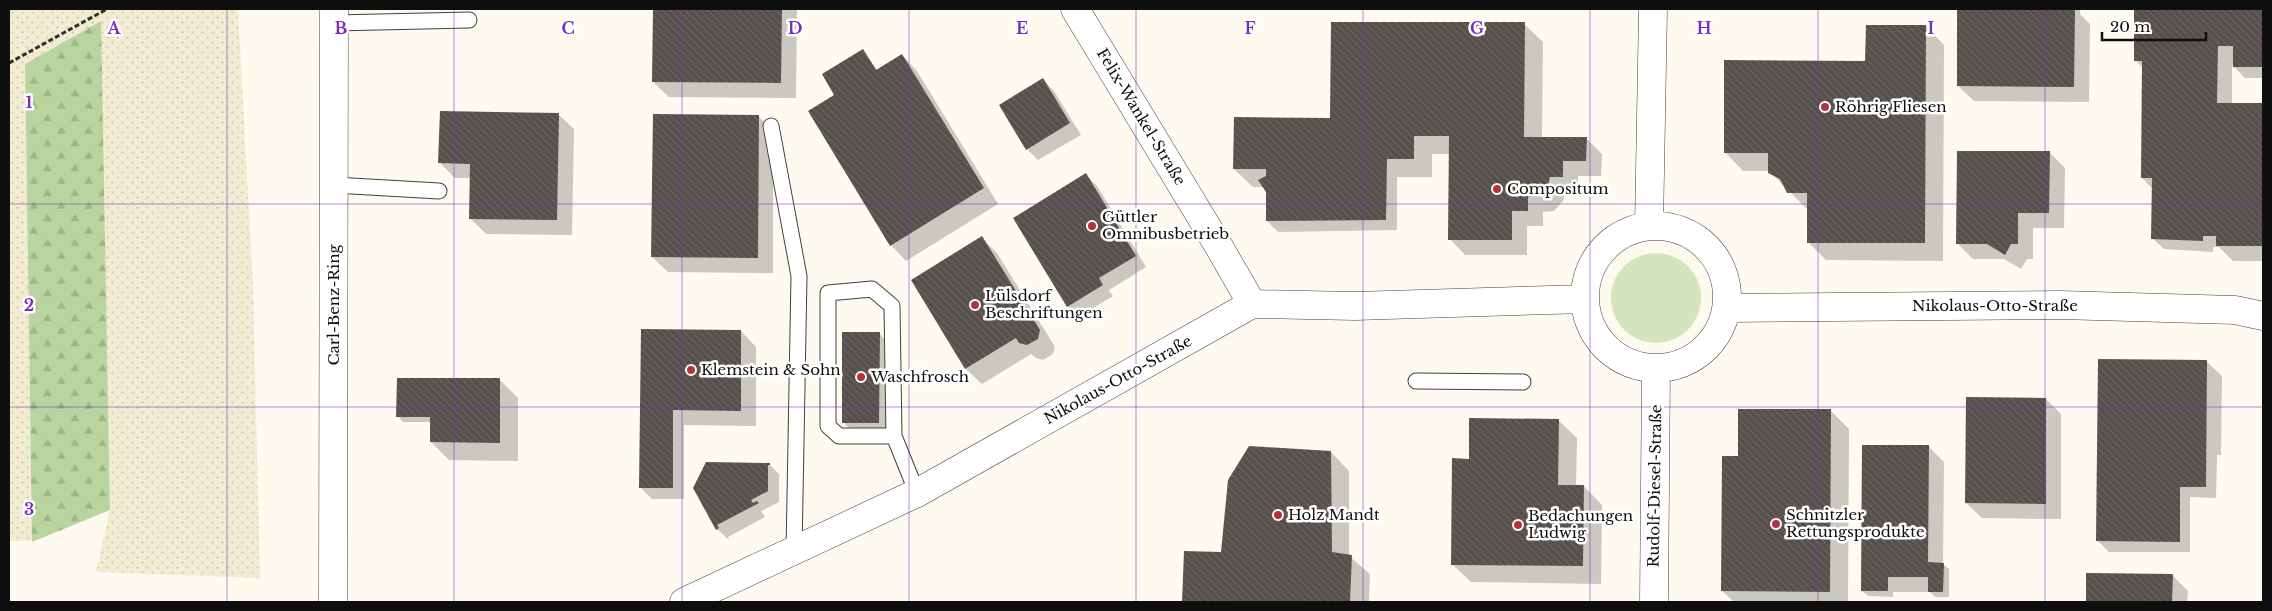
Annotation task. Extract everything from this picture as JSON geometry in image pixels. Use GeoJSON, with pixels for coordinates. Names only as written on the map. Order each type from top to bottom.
{"type":"FeatureCollection","features":[{"type":"Feature","properties":{"kind":"street","name":"Felix-Wankel-Straße"},"geometry":{"type":"LineString","coordinates":[[1075,9],[1252,304]]}},
{"type":"Feature","properties":{"kind":"street"},"geometry":{"type":"LineString","coordinates":[[1649,226],[1653,9]]}},
{"type":"Feature","properties":{"kind":"street","name":"Carl-Benz-Ring"},"geometry":{"type":"LineString","coordinates":[[333,602],[334,16]]}},
{"type":"Feature","properties":{"kind":"street"},"geometry":{"type":"LineString","coordinates":[[1649,226],[1671,227],[1691,234],[1708,248],[1721,265],[1727,286],[1727,308],[1722,328],[1710,345],[1695,358],[1676,366],[1656,369],[1634,366],[1615,356],[1599,341],[1588,321],[1584,299],[1588,278],[1593,265],[1610,242],[1628,231],[1649,226]]}},
{"type":"Feature","properties":{"kind":"street"},"geometry":{"type":"LineString","coordinates":[[1252,304],[1355,306],[1584,299]]}},
{"type":"Feature","properties":{"kind":"street","name":"Nikolaus-Otto-Straße"},"geometry":{"type":"LineString","coordinates":[[684,602],[917,493],[1252,304]]}},
{"type":"Feature","properties":{"kind":"street","name":"Nikolaus-Otto-Straße"},"geometry":{"type":"LineString","coordinates":[[1727,308],[2060,305],[2235,310],[2263,316]]}},
{"type":"Feature","properties":{"kind":"street","name":"Rudolf-Diesel-Straße"},"geometry":{"type":"LineString","coordinates":[[1654,602],[1656,369]]}},
{"type":"Feature","properties":{"kind":"lane"},"geometry":{"type":"LineString","coordinates":[[334,16],[468,20]]}},
{"type":"Feature","properties":{"kind":"lane"},"geometry":{"type":"LineString","coordinates":[[770,126],[799,276],[794,551]]}},
{"type":"Feature","properties":{"kind":"lane"},"geometry":{"type":"LineString","coordinates":[[334,185],[439,191]]}},
{"type":"Feature","properties":{"kind":"lane"},"geometry":{"type":"LineString","coordinates":[[894,436],[839,436],[828,426],[828,293],[872,289],[892,306],[894,436],[917,493]]}},
{"type":"Feature","properties":{"kind":"lane"},"geometry":{"type":"LineString","coordinates":[[1416,381],[1523,382]]}},
{"type":"Feature","properties":{"kind":"path"},"geometry":{"type":"LineString","coordinates":[[9,63],[107,9]]}},
{"type":"Feature","properties":{"kind":"shaded area"},"geometry":{"type":"Polygon","coordinates":[[[9,9],[238,9],[253,286],[260,578],[96,572],[110,510],[101,21],[25,64],[32,541],[9,541],[9,9]]]}},
{"type":"Feature","properties":{"kind":"green space"},"geometry":{"type":"Polygon","coordinates":[[[101,21],[110,510],[32,542],[25,64],[101,21]]]}},
{"type":"Feature","properties":{"kind":"green space"},"geometry":{"type":"Polygon","coordinates":[[[1647,253],[1665,253],[1681,260],[1694,273],[1701,289],[1701,307],[1694,323],[1681,336],[1665,343],[1647,343],[1631,336],[1618,323],[1611,307],[1611,289],[1618,273],[1631,260],[1647,253]]]}},
{"type":"Feature","properties":{"kind":"building"},"geometry":{"type":"Polygon","coordinates":[[[653,9],[782,9],[781,83],[652,82],[653,9]]]}},
{"type":"Feature","properties":{"kind":"building"},"geometry":{"type":"Polygon","coordinates":[[[1957,9],[2075,9],[2074,87],[1957,86],[1957,9]]]}},
{"type":"Feature","properties":{"kind":"building"},"geometry":{"type":"Polygon","coordinates":[[[2134,9],[2263,9],[2263,67],[2233,67],[2233,46],[2218,46],[2217,103],[2263,103],[2263,246],[2216,246],[2216,236],[2203,236],[2203,241],[2151,239],[2152,178],[2141,178],[2142,61],[2134,61],[2134,9]]]}},
{"type":"Feature","properties":{"kind":"building"},"geometry":{"type":"Polygon","coordinates":[[[1331,22],[1525,22],[1524,137],[1587,137],[1586,161],[1563,161],[1563,177],[1550,177],[1548,186],[1539,196],[1528,197],[1528,211],[1512,211],[1512,240],[1448,240],[1449,136],[1414,136],[1414,159],[1387,159],[1386,220],[1266,221],[1266,192],[1258,180],[1266,176],[1266,169],[1233,169],[1234,117],[1330,118],[1331,22]]]}},
{"type":"Feature","properties":{"kind":"building","name":"Röhrig Fliesen"},"geometry":{"type":"Polygon","coordinates":[[[1866,25],[1926,25],[1925,243],[1807,243],[1807,193],[1787,193],[1780,179],[1768,173],[1768,153],[1724,153],[1724,60],[1865,61],[1866,25]]]}},
{"type":"Feature","properties":{"kind":"building"},"geometry":{"type":"Polygon","coordinates":[[[863,49],[876,70],[902,54],[984,188],[890,246],[808,111],[834,95],[822,74],[863,49]]]}},
{"type":"Feature","properties":{"kind":"building"},"geometry":{"type":"Polygon","coordinates":[[[1043,78],[1070,123],[1026,150],[999,105],[1043,78]]]}},
{"type":"Feature","properties":{"kind":"building"},"geometry":{"type":"Polygon","coordinates":[[[440,111],[559,113],[557,220],[469,219],[470,164],[438,163],[440,111]]]}},
{"type":"Feature","properties":{"kind":"building"},"geometry":{"type":"Polygon","coordinates":[[[653,114],[759,115],[758,258],[651,257],[653,114]]]}},
{"type":"Feature","properties":{"kind":"building"},"geometry":{"type":"Polygon","coordinates":[[[1957,151],[2050,151],[2049,213],[2018,213],[2018,244],[2011,244],[2005,255],[1987,244],[1956,244],[1957,151]]]}},
{"type":"Feature","properties":{"kind":"building"},"geometry":{"type":"Polygon","coordinates":[[[1086,173],[1136,256],[1099,278],[1103,285],[1067,307],[1013,218],[1086,173]]]}},
{"type":"Feature","properties":{"kind":"building","name":"Lülsdorf Beschriftungen"},"geometry":{"type":"Polygon","coordinates":[[[982,236],[1040,330],[1038,339],[1027,345],[1019,343],[1016,338],[965,369],[911,280],[982,236]]]}},
{"type":"Feature","properties":{"kind":"building","name":"Klemstein & Sohn"},"geometry":{"type":"Polygon","coordinates":[[[641,329],[741,330],[741,411],[673,410],[673,488],[639,488],[641,329]]]}},
{"type":"Feature","properties":{"kind":"building","name":"Waschfrosch"},"geometry":{"type":"Polygon","coordinates":[[[842,332],[880,332],[879,423],[842,423],[842,332]]]}},
{"type":"Feature","properties":{"kind":"building"},"geometry":{"type":"Polygon","coordinates":[[[2098,359],[2207,360],[2206,487],[2180,487],[2180,542],[2096,541],[2098,359]]]}},
{"type":"Feature","properties":{"kind":"building"},"geometry":{"type":"Polygon","coordinates":[[[397,378],[500,378],[500,443],[430,442],[430,417],[396,417],[397,378]]]}},
{"type":"Feature","properties":{"kind":"building"},"geometry":{"type":"Polygon","coordinates":[[[1966,397],[2046,398],[2046,504],[1965,503],[1966,397]]]}},
{"type":"Feature","properties":{"kind":"building","name":"Schnitzler Rettungsprodukte"},"geometry":{"type":"Polygon","coordinates":[[[1738,409],[1831,409],[1830,592],[1721,591],[1722,456],[1738,456],[1738,409]]]}},
{"type":"Feature","properties":{"kind":"building","name":"Bedachungen Ludwig"},"geometry":{"type":"Polygon","coordinates":[[[1469,418],[1559,419],[1558,485],[1584,485],[1583,566],[1451,565],[1452,458],[1469,459],[1469,418]]]}},
{"type":"Feature","properties":{"kind":"building"},"geometry":{"type":"Polygon","coordinates":[[[1862,445],[1929,445],[1928,562],[1944,563],[1943,592],[1928,592],[1928,577],[1888,577],[1888,591],[1861,591],[1862,445]]]}},
{"type":"Feature","properties":{"kind":"building","name":"Holz Mandt"},"geometry":{"type":"Polygon","coordinates":[[[1249,446],[1331,451],[1332,552],[1352,555],[1350,602],[1182,602],[1184,551],[1221,552],[1228,480],[1249,446]]]}},
{"type":"Feature","properties":{"kind":"building"},"geometry":{"type":"Polygon","coordinates":[[[706,462],[770,463],[768,465],[768,491],[751,500],[753,503],[757,501],[759,503],[717,525],[719,528],[716,530],[693,488],[706,462]]]}},
{"type":"Feature","properties":{"kind":"building"},"geometry":{"type":"Polygon","coordinates":[[[2086,573],[2173,574],[2172,602],[2086,602],[2086,573]]]}},
{"type":"Feature","properties":{"kind":"place","name":"Röhrig Fliesen"},"geometry":{"type":"Point","coordinates":[1825,107]}},
{"type":"Feature","properties":{"kind":"place","name":"Compositum"},"geometry":{"type":"Point","coordinates":[1497,189]}},
{"type":"Feature","properties":{"kind":"place","name":"Güttler Omnibusbetrieb"},"geometry":{"type":"Point","coordinates":[1092,226]}},
{"type":"Feature","properties":{"kind":"place","name":"Lülsdorf Beschriftungen"},"geometry":{"type":"Point","coordinates":[975,305]}},
{"type":"Feature","properties":{"kind":"place","name":"Klemstein & Sohn"},"geometry":{"type":"Point","coordinates":[691,370]}},
{"type":"Feature","properties":{"kind":"place","name":"Waschfrosch"},"geometry":{"type":"Point","coordinates":[861,377]}},
{"type":"Feature","properties":{"kind":"place","name":"Holz Mandt"},"geometry":{"type":"Point","coordinates":[1278,515]}},
{"type":"Feature","properties":{"kind":"place","name":"Schnitzler Rettungsprodukte"},"geometry":{"type":"Point","coordinates":[1776,524]}},
{"type":"Feature","properties":{"kind":"place","name":"Bedachungen Ludwig"},"geometry":{"type":"Point","coordinates":[1518,525]}}]}
